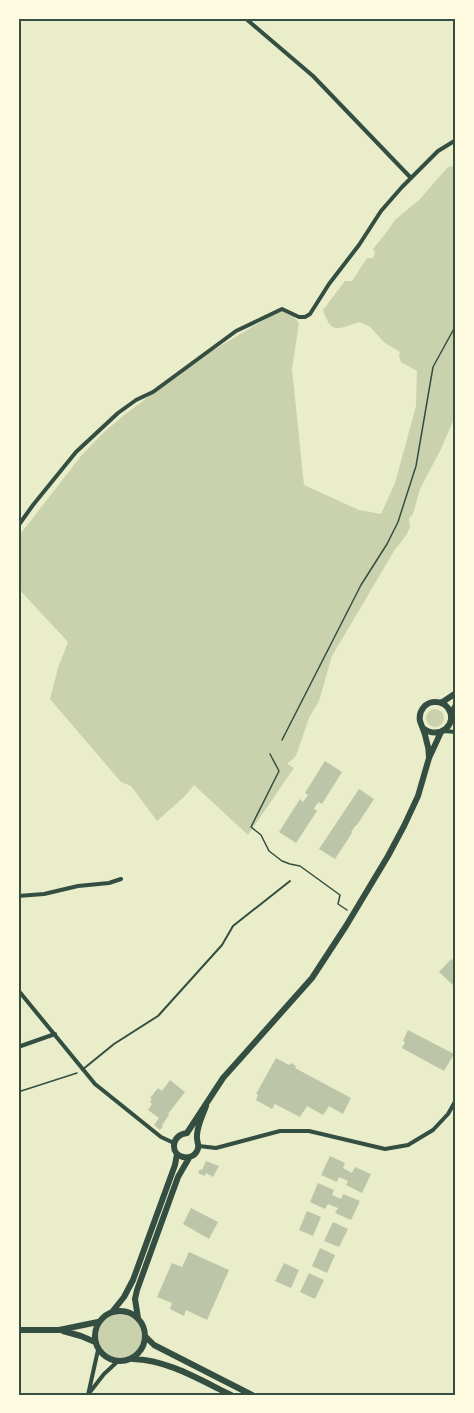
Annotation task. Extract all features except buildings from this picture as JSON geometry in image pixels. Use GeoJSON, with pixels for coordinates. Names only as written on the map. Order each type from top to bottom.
{"type":"FeatureCollection","features":[{"type":"Feature","properties":{"kind":"main road"},"geometry":{"type":"LineString","coordinates":[[441,703],[456,693]]}},
{"type":"Feature","properties":{"kind":"main road"},"geometry":{"type":"LineString","coordinates":[[429,758],[420,718],[423,708],[431,702],[441,703],[449,709],[452,719]]}},
{"type":"Feature","properties":{"kind":"main road"},"geometry":{"type":"LineString","coordinates":[[187,1133],[228,1072],[312,978],[341,935],[404,826],[418,796],[429,758],[442,732],[452,719],[456,705]]}},
{"type":"Feature","properties":{"kind":"main road"},"geometry":{"type":"LineString","coordinates":[[423,728],[431,733],[442,732]]}},
{"type":"Feature","properties":{"kind":"main road"},"geometry":{"type":"LineString","coordinates":[[132,1359],[144,1345],[145,1336],[138,1318],[135,1299],[137,1290],[178,1177],[189,1158],[196,1154],[199,1146],[197,1138],[206,1106]]}},
{"type":"Feature","properties":{"kind":"main road"},"geometry":{"type":"LineString","coordinates":[[197,1138],[187,1133],[179,1135],[174,1143],[177,1154],[175,1165],[133,1280],[124,1298],[112,1312],[98,1322],[94,1335],[98,1350],[110,1360],[123,1362],[144,1359],[164,1364],[231,1395]]}},
{"type":"Feature","properties":{"kind":"main road"},"geometry":{"type":"LineString","coordinates":[[177,1154],[189,1158]]}},
{"type":"Feature","properties":{"kind":"main road"},"geometry":{"type":"LineString","coordinates":[[112,1312],[126,1311],[138,1318]]}},
{"type":"Feature","properties":{"kind":"main road"},"geometry":{"type":"LineString","coordinates":[[18,1330],[59,1330],[98,1322]]}},
{"type":"Feature","properties":{"kind":"main road"},"geometry":{"type":"LineString","coordinates":[[59,1330],[95,1342]]}},
{"type":"Feature","properties":{"kind":"main road"},"geometry":{"type":"LineString","coordinates":[[145,1336],[154,1345],[252,1395]]}},
{"type":"Feature","properties":{"kind":"street"},"geometry":{"type":"LineString","coordinates":[[245,18],[313,76],[411,178]]}},
{"type":"Feature","properties":{"kind":"street"},"geometry":{"type":"LineString","coordinates":[[18,526],[76,452],[118,413],[136,400],[153,392],[236,331],[282,309],[299,317],[310,314],[381,211],[438,151],[456,140]]}},
{"type":"Feature","properties":{"kind":"street"},"geometry":{"type":"LineString","coordinates":[[442,732],[456,732]]}},
{"type":"Feature","properties":{"kind":"street"},"geometry":{"type":"LineString","coordinates":[[18,897],[78,886],[109,884],[121,879]]}},
{"type":"Feature","properties":{"kind":"street"},"geometry":{"type":"LineString","coordinates":[[18,990],[55,1034],[80,1071],[161,1137],[174,1143]]}},
{"type":"Feature","properties":{"kind":"street"},"geometry":{"type":"LineString","coordinates":[[18,1047],[55,1034]]}},
{"type":"Feature","properties":{"kind":"street"},"geometry":{"type":"LineString","coordinates":[[199,1146],[216,1148],[280,1131],[309,1131],[385,1149],[408,1145],[433,1130],[448,1114],[456,1100]]}},
{"type":"Feature","properties":{"kind":"street"},"geometry":{"type":"LineString","coordinates":[[88,1395],[98,1350]]}},
{"type":"Feature","properties":{"kind":"street"},"geometry":{"type":"LineString","coordinates":[[88,1395],[104,1374],[117,1362]]}},
{"type":"Feature","properties":{"kind":"lane"},"geometry":{"type":"LineString","coordinates":[[80,1071],[114,1044],[158,1016],[222,945],[233,926],[290,881]]}},
{"type":"Feature","properties":{"kind":"path"},"geometry":{"type":"LineString","coordinates":[[282,740],[361,585],[398,522],[416,466],[433,367],[456,326]]}},
{"type":"Feature","properties":{"kind":"path"},"geometry":{"type":"LineString","coordinates":[[270,754],[279,771],[251,827],[261,835],[269,851],[282,861],[300,866],[340,896],[338,904],[348,910]]}},
{"type":"Feature","properties":{"kind":"path"},"geometry":{"type":"LineString","coordinates":[[18,1092],[80,1071]]}},
{"type":"Feature","properties":{"kind":"green space"},"geometry":{"type":"Polygon","coordinates":[[[448,167],[456,167],[456,414],[420,489],[413,514],[409,518],[410,527],[407,534],[394,551],[332,656],[319,701],[309,718],[296,756],[287,764],[294,768],[248,835],[194,785],[157,821],[131,786],[121,782],[50,699],[68,642],[18,588],[18,537],[81,456],[124,415],[205,355],[281,310],[293,316],[299,323],[292,369],[304,485],[359,510],[381,514],[395,483],[416,406],[417,371],[401,362],[400,352],[385,343],[369,326],[359,322],[346,327],[332,327],[323,310],[345,281],[352,281],[367,258],[373,258],[375,253],[373,249],[395,220],[419,200],[448,167]]]}},
{"type":"Feature","properties":{"kind":"green space"},"geometry":{"type":"Polygon","coordinates":[[[435,709],[441,712],[444,718],[441,724],[435,727],[429,724],[426,718],[429,712],[435,709]]]}},
{"type":"Feature","properties":{"kind":"green space"},"geometry":{"type":"Polygon","coordinates":[[[115,1311],[125,1311],[138,1318],[145,1331],[145,1341],[138,1354],[125,1361],[115,1361],[106,1357],[99,1350],[95,1341],[95,1331],[99,1322],[106,1315],[115,1311]]]}}]}
